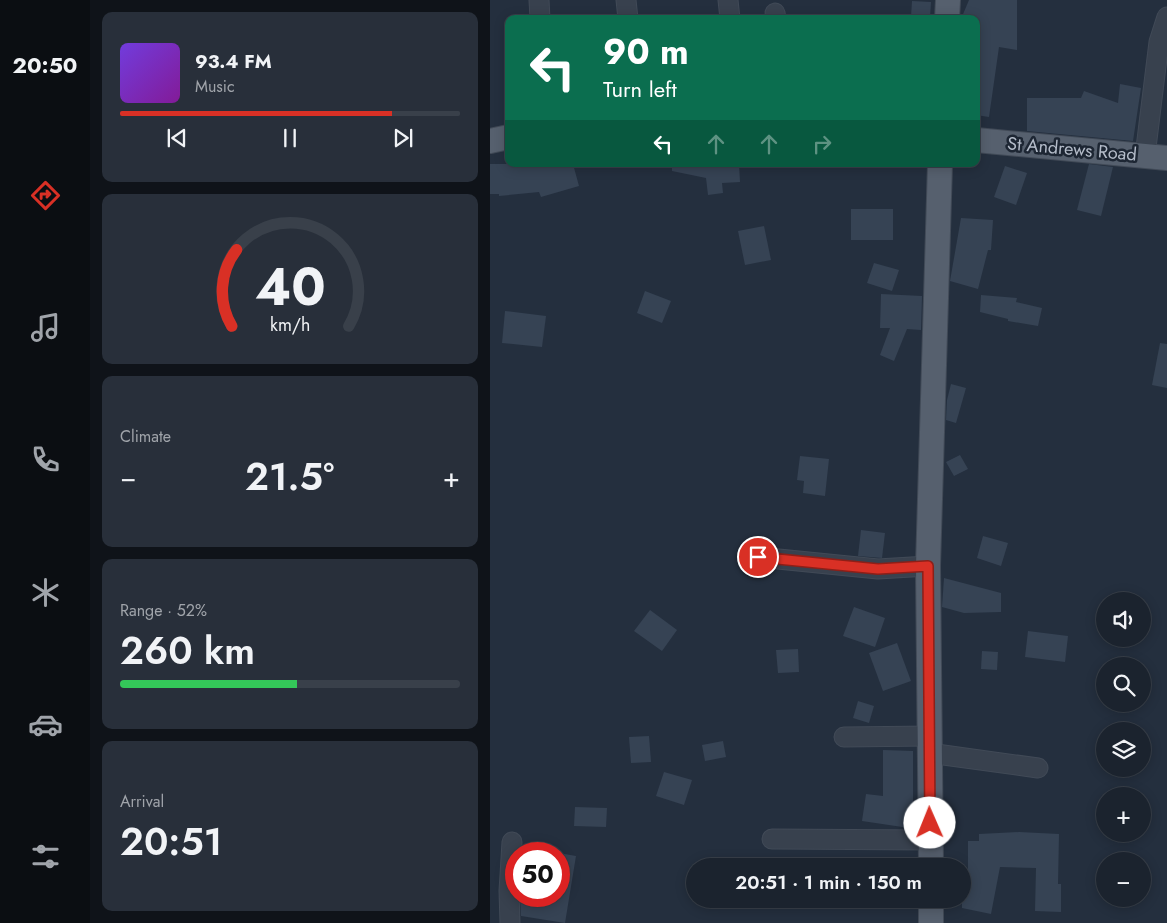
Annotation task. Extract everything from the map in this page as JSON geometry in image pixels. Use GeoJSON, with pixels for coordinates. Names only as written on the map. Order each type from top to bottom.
{"type":"FeatureCollection","features":[{"type":"Feature","properties":{"kind":"main road"},"geometry":{"type":"LineString","coordinates":[[947,15],[948,0]]}},
{"type":"Feature","properties":{"kind":"main road"},"geometry":{"type":"LineString","coordinates":[[490,141],[505,138]]}},
{"type":"Feature","properties":{"kind":"main road","name":"St Andrews Road"},"geometry":{"type":"LineString","coordinates":[[980,140],[1156,157]]}},
{"type":"Feature","properties":{"kind":"main road"},"geometry":{"type":"LineString","coordinates":[[931,858],[928,566],[940,167]]}},
{"type":"Feature","properties":{"kind":"main road"},"geometry":{"type":"LineString","coordinates":[[931,908],[931,923]]}},
{"type":"Feature","properties":{"kind":"street"},"geometry":{"type":"LineString","coordinates":[[539,0],[540,15]]}},
{"type":"Feature","properties":{"kind":"street"},"geometry":{"type":"LineString","coordinates":[[626,0],[628,15]]}},
{"type":"Feature","properties":{"kind":"street"},"geometry":{"type":"LineString","coordinates":[[728,0],[730,15]]}},
{"type":"Feature","properties":{"kind":"street"},"geometry":{"type":"LineString","coordinates":[[1156,157],[1159,42],[1167,17]]}},
{"type":"Feature","properties":{"kind":"street"},"geometry":{"type":"LineString","coordinates":[[758,557],[878,569],[928,566]]}},
{"type":"Feature","properties":{"kind":"street"},"geometry":{"type":"LineString","coordinates":[[844,737],[930,745],[1038,768]]}},
{"type":"Feature","properties":{"kind":"street"},"geometry":{"type":"LineString","coordinates":[[772,839],[930,840]]}},
{"type":"Feature","properties":{"kind":"street"},"geometry":{"type":"LineString","coordinates":[[510,907],[510,923]]}},
{"type":"Feature","properties":{"kind":"building"},"geometry":{"type":"Polygon","coordinates":[[[969,0],[1017,0],[1017,50],[999,47],[989,117],[980,116],[980,15],[963,15],[969,0]]]}},
{"type":"Feature","properties":{"kind":"building"},"geometry":{"type":"Polygon","coordinates":[[[912,1],[931,2],[930,15],[911,15],[912,1]]]}},
{"type":"Feature","properties":{"kind":"building"},"geometry":{"type":"Polygon","coordinates":[[[1120,84],[1141,88],[1133,141],[1027,131],[1027,98],[1081,98],[1084,91],[1118,103],[1120,84]]]}},
{"type":"Feature","properties":{"kind":"building"},"geometry":{"type":"Polygon","coordinates":[[[490,164],[505,164],[505,167],[574,167],[579,186],[541,197],[539,192],[499,196],[499,194],[490,194],[490,164]]]}},
{"type":"Feature","properties":{"kind":"building"},"geometry":{"type":"Polygon","coordinates":[[[1089,164],[1113,167],[1101,216],[1077,210],[1089,164]]]}},
{"type":"Feature","properties":{"kind":"building"},"geometry":{"type":"Polygon","coordinates":[[[1005,166],[1027,173],[1016,205],[994,197],[1005,166]]]}},
{"type":"Feature","properties":{"kind":"building"},"geometry":{"type":"Polygon","coordinates":[[[672,167],[739,167],[740,182],[722,183],[723,193],[708,195],[706,178],[672,171],[672,167]]]}},
{"type":"Feature","properties":{"kind":"building"},"geometry":{"type":"Polygon","coordinates":[[[851,209],[893,209],[893,240],[851,240],[851,209]]]}},
{"type":"Feature","properties":{"kind":"building"},"geometry":{"type":"Polygon","coordinates":[[[961,218],[993,220],[991,250],[988,250],[978,289],[950,281],[961,218]]]}},
{"type":"Feature","properties":{"kind":"building"},"geometry":{"type":"Polygon","coordinates":[[[764,226],[771,260],[745,265],[738,231],[764,226]]]}},
{"type":"Feature","properties":{"kind":"building"},"geometry":{"type":"Polygon","coordinates":[[[874,263],[899,270],[892,291],[867,283],[874,263]]]}},
{"type":"Feature","properties":{"kind":"building"},"geometry":{"type":"Polygon","coordinates":[[[645,291],[671,301],[662,323],[637,313],[645,291]]]}},
{"type":"Feature","properties":{"kind":"building"},"geometry":{"type":"Polygon","coordinates":[[[881,294],[922,296],[921,330],[907,329],[894,361],[880,355],[890,328],[880,328],[881,294]]]}},
{"type":"Feature","properties":{"kind":"building"},"geometry":{"type":"Polygon","coordinates":[[[981,295],[1017,298],[1016,302],[1042,308],[1038,326],[1008,321],[1008,319],[980,312],[981,295]]]}},
{"type":"Feature","properties":{"kind":"building"},"geometry":{"type":"Polygon","coordinates":[[[505,311],[546,316],[542,347],[502,343],[505,311]]]}},
{"type":"Feature","properties":{"kind":"building"},"geometry":{"type":"Polygon","coordinates":[[[1160,343],[1167,344],[1167,388],[1152,385],[1160,343]]]}},
{"type":"Feature","properties":{"kind":"building"},"geometry":{"type":"Polygon","coordinates":[[[951,384],[966,388],[956,423],[946,420],[947,400],[951,384]]]}},
{"type":"Feature","properties":{"kind":"building"},"geometry":{"type":"Polygon","coordinates":[[[960,455],[968,469],[954,476],[946,462],[960,455]]]}},
{"type":"Feature","properties":{"kind":"building"},"geometry":{"type":"Polygon","coordinates":[[[800,456],[829,459],[825,496],[803,493],[804,481],[797,480],[800,456]]]}},
{"type":"Feature","properties":{"kind":"building"},"geometry":{"type":"Polygon","coordinates":[[[861,530],[885,533],[882,558],[858,556],[861,530]]]}},
{"type":"Feature","properties":{"kind":"building"},"geometry":{"type":"Polygon","coordinates":[[[983,536],[1008,543],[1001,566],[977,558],[983,536]]]}},
{"type":"Feature","properties":{"kind":"building"},"geometry":{"type":"Polygon","coordinates":[[[944,578],[1001,593],[1001,612],[964,613],[942,607],[944,578]]]}},
{"type":"Feature","properties":{"kind":"building"},"geometry":{"type":"Polygon","coordinates":[[[854,607],[885,618],[875,647],[843,636],[854,607]]]}},
{"type":"Feature","properties":{"kind":"building"},"geometry":{"type":"Polygon","coordinates":[[[650,610],[677,630],[662,651],[634,631],[650,610]]]}},
{"type":"Feature","properties":{"kind":"building"},"geometry":{"type":"Polygon","coordinates":[[[1028,631],[1068,636],[1065,662],[1025,657],[1028,631]]]}},
{"type":"Feature","properties":{"kind":"building"},"geometry":{"type":"Polygon","coordinates":[[[897,643],[911,681],[883,691],[869,653],[897,643]]]}},
{"type":"Feature","properties":{"kind":"building"},"geometry":{"type":"Polygon","coordinates":[[[798,649],[799,672],[778,673],[776,650],[798,649]]]}},
{"type":"Feature","properties":{"kind":"building"},"geometry":{"type":"Polygon","coordinates":[[[982,651],[998,652],[997,670],[981,669],[982,651]]]}},
{"type":"Feature","properties":{"kind":"building"},"geometry":{"type":"Polygon","coordinates":[[[858,701],[874,706],[869,723],[853,718],[858,701]]]}},
{"type":"Feature","properties":{"kind":"building"},"geometry":{"type":"Polygon","coordinates":[[[649,736],[651,762],[631,763],[629,737],[649,736]]]}},
{"type":"Feature","properties":{"kind":"building"},"geometry":{"type":"Polygon","coordinates":[[[723,741],[726,757],[705,761],[702,745],[723,741]]]}},
{"type":"Feature","properties":{"kind":"building"},"geometry":{"type":"Polygon","coordinates":[[[883,750],[913,751],[913,803],[909,828],[862,821],[866,794],[883,796],[883,750]]]}},
{"type":"Feature","properties":{"kind":"building"},"geometry":{"type":"Polygon","coordinates":[[[664,772],[692,780],[684,805],[656,796],[664,772]]]}},
{"type":"Feature","properties":{"kind":"building"},"geometry":{"type":"Polygon","coordinates":[[[575,807],[607,808],[606,827],[574,826],[575,807]]]}},
{"type":"Feature","properties":{"kind":"building"},"geometry":{"type":"Polygon","coordinates":[[[1019,832],[1059,834],[1058,884],[1061,884],[1061,912],[1035,911],[1036,868],[1000,867],[991,914],[962,908],[971,908],[971,858],[968,858],[968,841],[979,841],[979,834],[1019,832]]]}},
{"type":"Feature","properties":{"kind":"building"},"geometry":{"type":"Polygon","coordinates":[[[570,855],[576,856],[570,893],[570,855]]]}},
{"type":"Feature","properties":{"kind":"building"},"geometry":{"type":"Polygon","coordinates":[[[521,907],[568,907],[565,923],[521,916],[521,907]]]}},
{"type":"Feature","properties":{"kind":"route"},"geometry":{"type":"LineString","coordinates":[[758,557],[878,569],[928,566],[930,823]]}}]}
